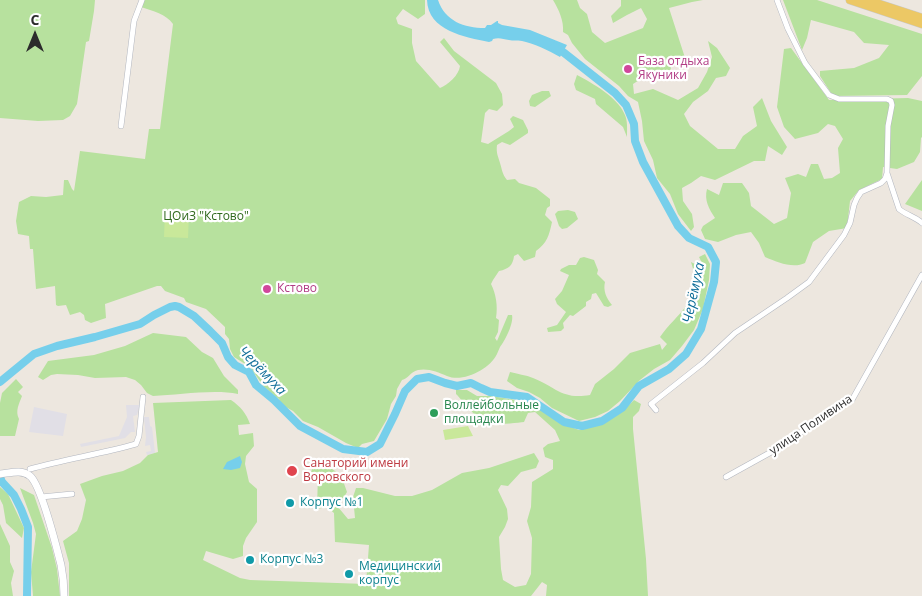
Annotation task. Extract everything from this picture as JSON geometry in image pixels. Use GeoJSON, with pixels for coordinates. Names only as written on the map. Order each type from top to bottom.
{"type":"FeatureCollection","features":[{"type":"Feature","properties":{"kind":"main road"},"geometry":{"type":"LineString","coordinates":[[850,0],[922,24]]}},
{"type":"Feature","properties":{"kind":"main road"},"geometry":{"type":"LineString","coordinates":[[868,0],[922,18]]}},
{"type":"Feature","properties":{"kind":"main road"},"geometry":{"type":"LineString","coordinates":[[0,474],[24,473],[30,476],[37,485],[61,566],[64,596]]}},
{"type":"Feature","properties":{"kind":"street"},"geometry":{"type":"LineString","coordinates":[[121,126],[134,21],[142,0]]}},
{"type":"Feature","properties":{"kind":"street"},"geometry":{"type":"LineString","coordinates":[[777,0],[788,29],[805,63],[829,95],[839,99],[887,99],[891,101],[888,126],[887,173],[899,209],[903,213],[920,220],[922,223]]}},
{"type":"Feature","properties":{"kind":"street"},"geometry":{"type":"LineString","coordinates":[[656,410],[651,404],[703,363],[735,333],[809,282],[844,235],[850,223],[854,205],[861,192],[881,183],[887,173]]}},
{"type":"Feature","properties":{"kind":"street","name":"улица Поливина"},"geometry":{"type":"LineString","coordinates":[[726,477],[772,452],[820,420],[833,409],[852,400],[922,275]]}},
{"type":"Feature","properties":{"kind":"street"},"geometry":{"type":"LineString","coordinates":[[30,469],[136,444],[139,436],[142,397]]}},
{"type":"Feature","properties":{"kind":"street"},"geometry":{"type":"LineString","coordinates":[[41,497],[72,494]]}},
{"type":"Feature","properties":{"kind":"shaded area"},"geometry":{"type":"Polygon","coordinates":[[[126,405],[140,405],[137,415],[133,416],[135,432],[131,432],[125,438],[81,447],[80,444],[119,436],[127,417],[126,405]]]}},
{"type":"Feature","properties":{"kind":"shaded area"},"geometry":{"type":"Polygon","coordinates":[[[34,407],[67,414],[63,436],[29,432],[34,407]]]}},
{"type":"Feature","properties":{"kind":"shaded area"},"geometry":{"type":"Polygon","coordinates":[[[144,417],[149,417],[155,453],[147,455],[146,452],[151,451],[150,445],[145,446],[144,417]]]}},
{"type":"Feature","properties":{"kind":"green space"},"geometry":{"type":"Polygon","coordinates":[[[0,0],[95,0],[89,41],[86,42],[77,104],[70,116],[63,120],[38,121],[0,118],[0,0]]]}},
{"type":"Feature","properties":{"kind":"green space","name":"ЦОиЗ \"Кстово\""},"geometry":{"type":"Polygon","coordinates":[[[144,0],[425,0],[425,14],[418,19],[403,9],[396,18],[398,24],[412,29],[412,43],[416,61],[440,88],[450,82],[458,73],[460,66],[440,42],[444,38],[454,51],[496,83],[502,94],[503,105],[497,111],[489,109],[485,113],[481,142],[488,144],[514,127],[510,119],[513,116],[523,120],[528,133],[510,145],[502,142],[497,145],[497,154],[502,172],[507,180],[515,179],[519,183],[536,188],[550,199],[550,206],[547,208],[545,215],[552,222],[550,231],[545,242],[536,251],[535,257],[524,261],[518,254],[514,256],[510,266],[499,271],[491,284],[496,300],[496,318],[499,320],[498,332],[495,338],[497,341],[508,315],[512,315],[512,318],[507,336],[488,365],[475,373],[461,378],[453,378],[425,370],[413,372],[402,380],[391,404],[387,419],[374,441],[362,444],[358,448],[303,421],[293,411],[282,405],[279,399],[264,387],[250,367],[234,357],[230,349],[229,339],[225,334],[225,327],[206,309],[186,302],[184,298],[165,291],[161,286],[105,304],[106,318],[91,323],[85,320],[84,315],[80,312],[70,315],[66,305],[56,305],[55,286],[36,289],[33,249],[30,249],[29,236],[18,234],[16,221],[19,202],[31,196],[63,195],[64,180],[68,180],[74,191],[80,151],[145,159],[149,129],[160,129],[173,24],[163,15],[141,7],[144,0]]]}},
{"type":"Feature","properties":{"kind":"green space"},"geometry":{"type":"Polygon","coordinates":[[[553,0],[577,0],[580,8],[587,14],[592,32],[605,43],[643,28],[647,19],[641,8],[613,23],[611,16],[621,6],[621,0],[703,0],[669,8],[687,64],[671,66],[670,77],[658,73],[644,77],[633,84],[634,94],[653,89],[678,100],[698,88],[707,72],[712,57],[708,41],[717,48],[730,68],[726,76],[716,78],[708,91],[693,102],[684,114],[690,126],[718,149],[735,149],[743,136],[757,126],[753,107],[762,98],[771,121],[787,147],[782,155],[768,146],[765,161],[754,161],[715,180],[701,176],[682,188],[683,201],[692,214],[694,227],[691,231],[678,214],[670,194],[657,178],[653,160],[644,141],[638,102],[628,96],[619,86],[585,59],[568,35],[563,32],[561,16],[553,0]]]}},
{"type":"Feature","properties":{"kind":"green space"},"geometry":{"type":"Polygon","coordinates":[[[783,0],[817,0],[922,34],[922,76],[907,95],[833,96],[820,76],[820,71],[854,68],[879,58],[889,45],[864,43],[854,32],[811,20],[802,50],[783,0]]]}},
{"type":"Feature","properties":{"kind":"green space"},"geometry":{"type":"Polygon","coordinates":[[[791,48],[829,100],[908,98],[922,101],[922,137],[920,152],[914,162],[897,169],[883,167],[882,179],[859,190],[850,201],[847,228],[829,231],[813,242],[805,263],[800,265],[785,264],[765,257],[759,243],[751,232],[718,242],[705,239],[701,230],[703,226],[715,218],[706,197],[707,189],[719,195],[723,183],[742,183],[749,193],[751,206],[774,224],[787,218],[791,193],[785,178],[798,174],[806,177],[811,164],[818,164],[824,179],[832,178],[840,173],[838,148],[843,139],[835,126],[828,124],[818,133],[795,139],[784,127],[777,107],[784,49],[791,48]]]}},
{"type":"Feature","properties":{"kind":"green space"},"geometry":{"type":"Polygon","coordinates":[[[577,75],[604,91],[621,107],[626,119],[627,137],[623,127],[596,104],[595,99],[576,90],[574,84],[577,75]]]}},
{"type":"Feature","properties":{"kind":"green space"},"geometry":{"type":"Polygon","coordinates":[[[542,91],[549,91],[551,96],[535,107],[530,106],[529,101],[532,95],[542,91]]]}},
{"type":"Feature","properties":{"kind":"green space"},"geometry":{"type":"Polygon","coordinates":[[[922,180],[922,211],[905,204],[922,180]]]}},
{"type":"Feature","properties":{"kind":"green space"},"geometry":{"type":"Polygon","coordinates":[[[568,210],[575,212],[578,219],[567,228],[562,229],[555,214],[558,211],[568,210]]]}},
{"type":"Feature","properties":{"kind":"green space"},"geometry":{"type":"Polygon","coordinates":[[[165,213],[189,214],[188,238],[164,237],[165,213]]]}},
{"type":"Feature","properties":{"kind":"green space"},"geometry":{"type":"Polygon","coordinates":[[[705,254],[710,264],[709,280],[703,309],[694,330],[670,360],[640,380],[608,411],[579,421],[552,408],[540,398],[517,388],[507,381],[510,372],[533,378],[566,394],[573,396],[590,395],[595,384],[630,353],[660,344],[662,350],[667,344],[660,337],[687,305],[695,304],[694,294],[697,282],[691,262],[697,265],[702,263],[699,257],[705,254]]]}},
{"type":"Feature","properties":{"kind":"green space"},"geometry":{"type":"Polygon","coordinates":[[[584,257],[594,260],[598,270],[597,274],[605,282],[604,288],[612,305],[604,306],[596,293],[592,294],[591,299],[586,302],[586,306],[573,316],[570,315],[563,323],[564,328],[561,331],[548,332],[547,328],[557,325],[566,312],[557,304],[555,299],[562,291],[569,275],[560,271],[569,265],[576,265],[580,258],[584,257]]]}},
{"type":"Feature","properties":{"kind":"green space"},"geometry":{"type":"Polygon","coordinates":[[[153,333],[186,337],[202,352],[213,358],[224,376],[238,390],[238,394],[207,392],[153,396],[147,393],[135,380],[126,377],[95,378],[57,374],[43,380],[38,377],[48,361],[94,355],[125,346],[153,333]]]}},
{"type":"Feature","properties":{"kind":"green space"},"geometry":{"type":"Polygon","coordinates":[[[16,379],[23,387],[18,392],[22,396],[17,413],[19,419],[15,436],[0,436],[0,403],[2,393],[16,379]]]}},
{"type":"Feature","properties":{"kind":"green space"},"geometry":{"type":"Polygon","coordinates":[[[456,390],[467,390],[477,396],[491,396],[528,402],[560,423],[579,430],[592,427],[613,416],[626,408],[634,400],[641,404],[639,411],[633,417],[633,429],[648,596],[546,596],[547,585],[542,582],[531,596],[69,596],[69,563],[63,541],[77,531],[82,519],[86,500],[80,484],[123,471],[140,463],[148,455],[158,452],[153,403],[231,400],[243,410],[250,424],[238,425],[239,435],[253,433],[254,446],[246,456],[245,464],[249,482],[257,489],[257,522],[246,538],[243,546],[243,556],[233,559],[206,551],[203,560],[240,578],[250,580],[366,584],[369,545],[335,542],[334,513],[327,507],[317,509],[318,474],[311,472],[315,461],[341,475],[347,492],[338,507],[348,519],[355,518],[353,497],[356,488],[395,496],[412,496],[432,490],[462,473],[489,468],[534,453],[539,461],[536,468],[521,472],[508,486],[501,485],[498,490],[507,509],[508,519],[499,537],[503,580],[515,587],[526,585],[531,574],[532,538],[527,521],[531,507],[532,482],[553,469],[553,460],[545,457],[543,448],[548,444],[560,441],[555,430],[535,412],[528,413],[524,422],[488,424],[479,419],[456,394],[456,390]]]}},
{"type":"Feature","properties":{"kind":"green space"},"geometry":{"type":"Polygon","coordinates":[[[468,426],[473,436],[445,440],[443,430],[468,426]]]}},
{"type":"Feature","properties":{"kind":"green space"},"geometry":{"type":"Polygon","coordinates":[[[0,487],[8,494],[24,528],[22,538],[6,523],[0,499],[0,487]]]}},
{"type":"Feature","properties":{"kind":"green space"},"geometry":{"type":"Polygon","coordinates":[[[20,488],[34,495],[52,548],[60,596],[33,596],[31,572],[36,534],[20,488]]]}},
{"type":"Feature","properties":{"kind":"green space"},"geometry":{"type":"Polygon","coordinates":[[[0,524],[10,546],[10,562],[14,571],[11,583],[13,596],[0,596],[0,524]]]}},
{"type":"Feature","properties":{"kind":"water"},"geometry":{"type":"Polygon","coordinates":[[[427,0],[438,0],[450,18],[463,25],[485,28],[487,25],[498,21],[502,25],[530,30],[567,45],[560,57],[522,41],[497,38],[489,42],[459,35],[441,26],[434,19],[429,10],[427,0]]]}},
{"type":"Feature","properties":{"kind":"water"},"geometry":{"type":"Polygon","coordinates":[[[240,456],[242,462],[240,468],[223,469],[227,462],[240,456]]]}},
{"type":"Feature","properties":{"kind":"waterway","name":"Черёмуха"},"geometry":{"type":"LineString","coordinates":[[0,382],[34,354],[140,324],[154,315],[175,306],[194,316],[210,331],[222,343],[228,357],[235,365],[249,372],[256,385],[300,426],[343,449],[367,452],[380,444],[405,391],[417,379],[429,377],[457,386],[471,383],[490,392],[527,397],[564,422],[582,426],[602,421],[622,408],[639,386],[669,369],[686,354],[701,329],[714,282],[716,262],[708,247],[689,238],[678,226],[643,162],[635,141],[634,124],[626,105],[615,93],[554,47]]}},
{"type":"Feature","properties":{"kind":"waterway","name":"Черёмуха"},"geometry":{"type":"LineString","coordinates":[[0,477],[14,495],[28,527],[27,596]]}},
{"type":"Feature","properties":{"kind":"place","name":"База отдыха Якуники"},"geometry":{"type":"Point","coordinates":[628,69]}},
{"type":"Feature","properties":{"kind":"place","name":"Кстово"},"geometry":{"type":"Point","coordinates":[267,289]}},
{"type":"Feature","properties":{"kind":"place","name":"Воллейбольные площадки"},"geometry":{"type":"Point","coordinates":[434,413]}},
{"type":"Feature","properties":{"kind":"place","name":"Санаторий имени Воровского"},"geometry":{"type":"Point","coordinates":[292,471]}},
{"type":"Feature","properties":{"kind":"place","name":"Корпус №1"},"geometry":{"type":"Point","coordinates":[290,503]}},
{"type":"Feature","properties":{"kind":"place","name":"Корпус №3"},"geometry":{"type":"Point","coordinates":[250,560]}},
{"type":"Feature","properties":{"kind":"place","name":"Медицинский корпус"},"geometry":{"type":"Point","coordinates":[349,574]}}]}
